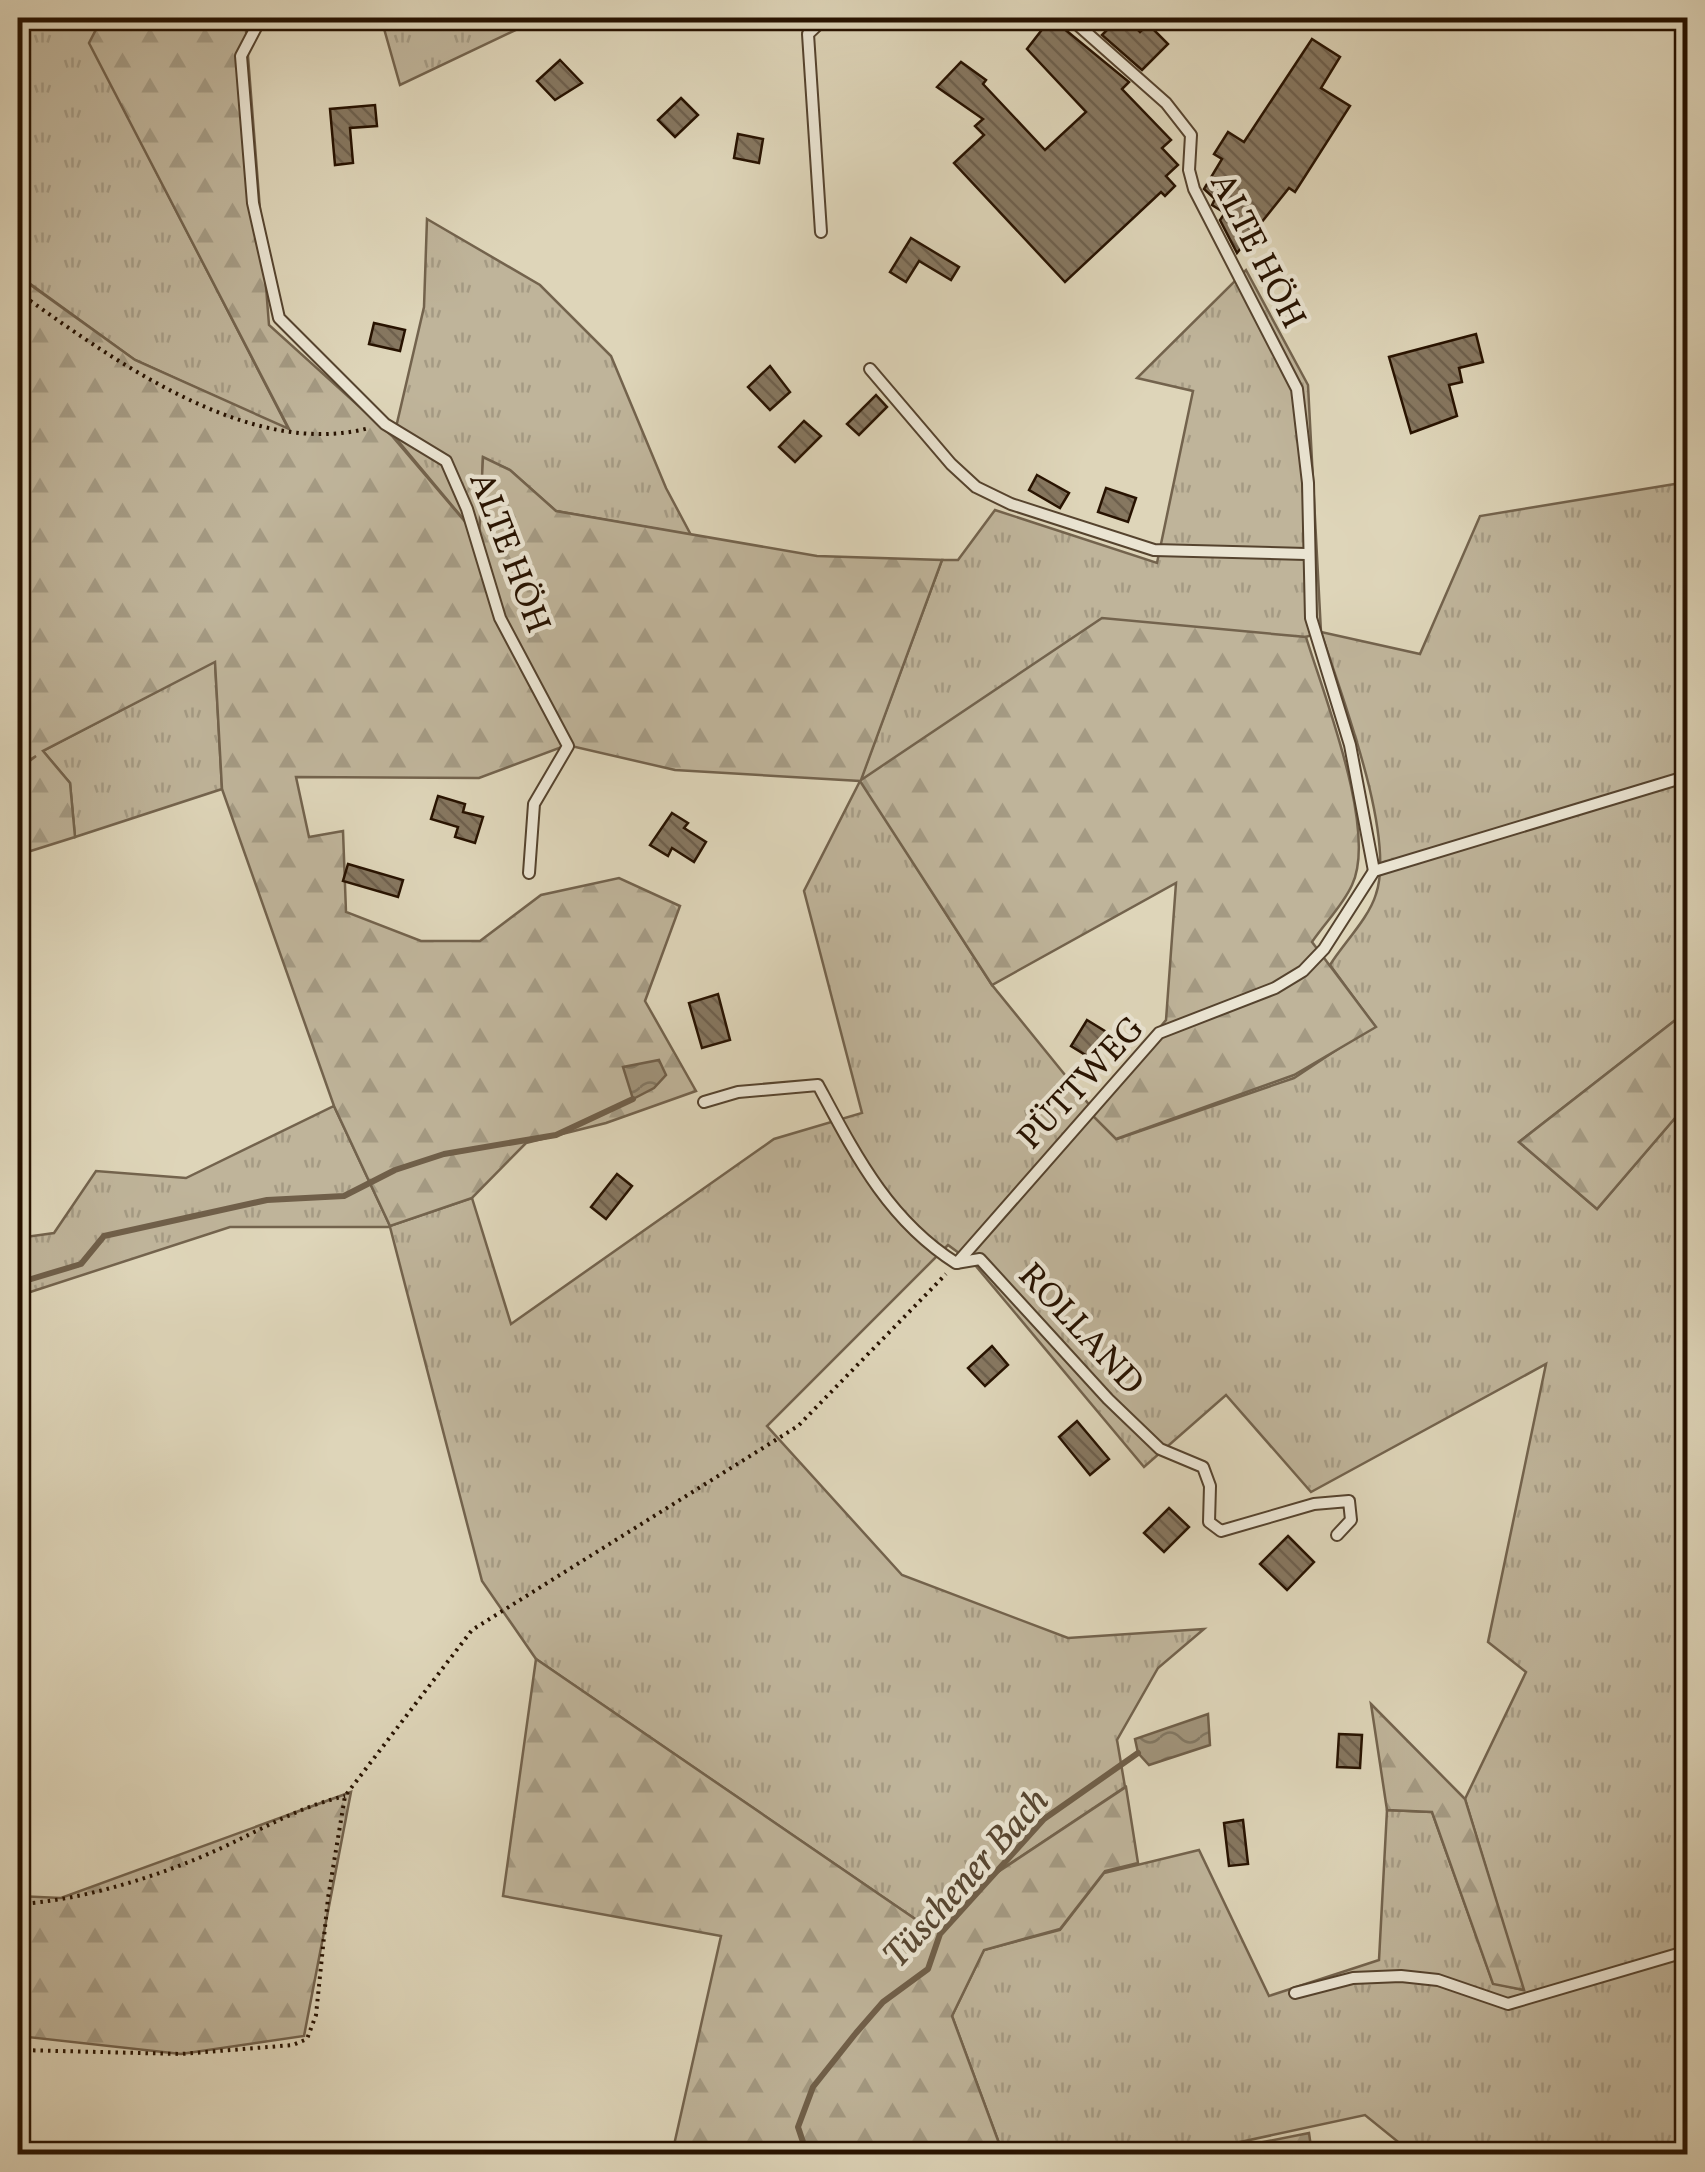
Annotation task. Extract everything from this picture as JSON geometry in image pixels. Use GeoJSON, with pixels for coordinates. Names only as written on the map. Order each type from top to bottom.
{"type":"FeatureCollection","features":[{"type":"Feature","properties":{"kind":"lane","name":"ALTE HÖH"},"geometry":{"type":"LineString","coordinates":[[262,18],[241,56],[253,204],[279,318],[385,424],[446,460],[467,510],[500,618],[568,746],[534,804],[529,873]]}},
{"type":"Feature","properties":{"kind":"lane"},"geometry":{"type":"LineString","coordinates":[[821,232],[808,34],[824,18]]}},
{"type":"Feature","properties":{"kind":"lane","name":"ALTE HÖH"},"geometry":{"type":"LineString","coordinates":[[1070,18],[1166,103],[1191,135],[1189,170],[1194,189],[1297,390],[1308,483],[1306,554],[1310,618],[1350,745],[1374,871]]}},
{"type":"Feature","properties":{"kind":"lane"},"geometry":{"type":"LineString","coordinates":[[1350,18],[1358,18]]}},
{"type":"Feature","properties":{"kind":"lane"},"geometry":{"type":"LineString","coordinates":[[870,369],[951,464],[976,487],[1011,504],[1154,550],[1306,554]]}},
{"type":"Feature","properties":{"kind":"lane"},"geometry":{"type":"LineString","coordinates":[[1374,871],[1688,776]]}},
{"type":"Feature","properties":{"kind":"lane","name":"PÜTTWEG"},"geometry":{"type":"LineString","coordinates":[[956,1263],[1159,1033],[1275,988],[1303,972],[1324,950],[1374,871]]}},
{"type":"Feature","properties":{"kind":"lane","name":"ROLLAND"},"geometry":{"type":"LineString","coordinates":[[704,1102],[738,1092],[818,1085],[884,1198],[908,1226],[956,1263],[980,1259],[1108,1399],[1160,1449],[1203,1467],[1210,1486],[1209,1522],[1214,1528],[1222,1530],[1314,1504],[1349,1502],[1350,1520],[1337,1535]]}},
{"type":"Feature","properties":{"kind":"lane"},"geometry":{"type":"LineString","coordinates":[[1295,1993],[1353,1978],[1401,1976],[1438,1980],[1508,2004],[1688,1951]]}},
{"type":"Feature","properties":{"kind":"path"},"geometry":{"type":"LineString","coordinates":[[1682,18],[1688,25]]}},
{"type":"Feature","properties":{"kind":"path"},"geometry":{"type":"LineString","coordinates":[[18,292],[141,376],[285,434],[339,436],[385,424]]}},
{"type":"Feature","properties":{"kind":"path"},"geometry":{"type":"LineString","coordinates":[[18,2050],[181,2054],[294,2044],[307,2039],[316,2015],[328,1898],[345,1796],[472,1630],[798,1426],[956,1263]]}},
{"type":"Feature","properties":{"kind":"path"},"geometry":{"type":"LineString","coordinates":[[18,1904],[58,1902],[214,1852],[305,1806],[345,1796]]}},
{"type":"Feature","properties":{"kind":"green space"},"geometry":{"type":"Polygon","coordinates":[[[18,18],[102,18],[90,43],[289,430],[135,360],[18,275],[18,18]]]}},
{"type":"Feature","properties":{"kind":"green space"},"geometry":{"type":"Polygon","coordinates":[[[102,18],[245,18],[269,325],[392,436],[479,538],[483,457],[510,470],[556,511],[817,556],[942,560],[861,780],[1102,618],[1306,637],[1345,762],[1358,831],[1358,861],[1352,885],[1312,942],[1376,1027],[1294,1075],[1116,1139],[1089,1112],[1166,1020],[1176,883],[992,985],[860,781],[675,770],[567,745],[479,778],[296,777],[309,837],[343,831],[346,912],[421,941],[480,941],[541,895],[619,878],[680,906],[645,1001],[696,1091],[606,1123],[526,1143],[472,1198],[390,1226],[334,1106],[222,789],[215,662],[43,751],[70,783],[75,837],[18,855],[18,770],[36,756],[18,767],[18,276],[135,360],[289,429],[89,43],[102,18]]]}},
{"type":"Feature","properties":{"kind":"green space"},"geometry":{"type":"Polygon","coordinates":[[[381,18],[541,18],[400,85],[381,18]]]}},
{"type":"Feature","properties":{"kind":"green space"},"geometry":{"type":"Polygon","coordinates":[[[427,219],[540,285],[611,356],[666,488],[691,535],[556,511],[510,470],[483,458],[480,539],[394,436],[424,307],[427,219]]]}},
{"type":"Feature","properties":{"kind":"green space"},"geometry":{"type":"Polygon","coordinates":[[[1246,270],[1308,385],[1321,632],[1420,654],[1480,516],[1687,482],[1687,1011],[1519,1142],[1597,1209],[1687,1104],[1687,2154],[1413,2154],[1365,2115],[1185,2154],[1003,2154],[952,2016],[984,1950],[1060,1930],[1104,1873],[1199,1850],[1269,1996],[1379,1960],[1387,1810],[1432,1812],[1493,1983],[1523,1990],[1465,1799],[1526,1672],[1488,1642],[1546,1364],[1311,1492],[1226,1395],[1144,1467],[975,1265],[948,1245],[767,1426],[902,1575],[1068,1638],[1204,1629],[1158,1668],[1117,1740],[1125,1787],[921,1923],[536,1659],[482,1581],[390,1227],[230,1227],[18,1296],[18,1238],[54,1233],[96,1171],[186,1178],[334,1106],[390,1226],[472,1198],[511,1324],[774,1139],[862,1113],[804,891],[860,781],[942,560],[958,560],[995,510],[1157,563],[1193,391],[1137,378],[1246,270]],[[1321,632],[861,781],[992,985],[1117,1139],[1294,1078],[1374,1025],[1330,965],[1373,903],[1380,868],[1379,837],[1363,763],[1321,632]]]}},
{"type":"Feature","properties":{"kind":"green space"},"geometry":{"type":"Polygon","coordinates":[[[215,661],[222,789],[75,837],[70,783],[43,751],[215,661]]]}},
{"type":"Feature","properties":{"kind":"green space"},"geometry":{"type":"Polygon","coordinates":[[[1687,1011],[1687,1104],[1597,1209],[1519,1142],[1687,1011]]]}},
{"type":"Feature","properties":{"kind":"green space"},"geometry":{"type":"Polygon","coordinates":[[[536,1659],[921,1923],[1126,1787],[1138,1863],[1105,1871],[1060,1929],[984,1950],[952,2016],[1003,2154],[672,2154],[721,1936],[503,1896],[536,1659]]]}},
{"type":"Feature","properties":{"kind":"green space"},"geometry":{"type":"Polygon","coordinates":[[[1371,1704],[1465,1799],[1524,1990],[1493,1984],[1432,1812],[1387,1810],[1371,1704]]]}},
{"type":"Feature","properties":{"kind":"green space"},"geometry":{"type":"Polygon","coordinates":[[[351,1792],[304,2036],[181,2054],[18,2036],[18,1896],[61,1898],[351,1792]]]}},
{"type":"Feature","properties":{"kind":"green space"},"geometry":{"type":"Polygon","coordinates":[[[1309,2133],[1312,2154],[1202,2154],[1309,2133]]]}},
{"type":"Feature","properties":{"kind":"water"},"geometry":{"type":"Polygon","coordinates":[[[659,1060],[666,1075],[654,1088],[633,1099],[623,1067],[659,1060]]]}},
{"type":"Feature","properties":{"kind":"water"},"geometry":{"type":"Polygon","coordinates":[[[1208,1714],[1210,1745],[1149,1765],[1138,1753],[1135,1739],[1208,1714]]]}},
{"type":"Feature","properties":{"kind":"building"},"geometry":{"type":"Polygon","coordinates":[[[1051,18],[1129,82],[1122,89],[1171,140],[1162,148],[1178,165],[1166,176],[1175,186],[1165,196],[1161,192],[1065,282],[954,163],[984,135],[975,126],[983,119],[937,87],[961,62],[986,80],[983,84],[1045,150],[1086,112],[1027,49],[1051,18]]]}},
{"type":"Feature","properties":{"kind":"building"},"geometry":{"type":"Polygon","coordinates":[[[1094,18],[1126,18],[1140,32],[1148,24],[1168,44],[1142,70],[1102,35],[1107,30],[1094,18]]]}},
{"type":"Feature","properties":{"kind":"building"},"geometry":{"type":"Polygon","coordinates":[[[1312,39],[1340,57],[1321,88],[1350,106],[1295,192],[1289,188],[1237,253],[1220,220],[1225,213],[1212,205],[1215,199],[1204,189],[1222,159],[1214,154],[1228,132],[1244,142],[1312,39]]]}},
{"type":"Feature","properties":{"kind":"building"},"geometry":{"type":"Polygon","coordinates":[[[560,60],[582,83],[555,100],[537,81],[560,60]]]}},
{"type":"Feature","properties":{"kind":"building"},"geometry":{"type":"Polygon","coordinates":[[[681,98],[698,115],[675,137],[658,120],[681,98]]]}},
{"type":"Feature","properties":{"kind":"building"},"geometry":{"type":"Polygon","coordinates":[[[375,105],[377,126],[350,128],[353,163],[335,165],[330,109],[375,105]]]}},
{"type":"Feature","properties":{"kind":"building"},"geometry":{"type":"Polygon","coordinates":[[[738,134],[763,139],[759,163],[734,158],[738,134]]]}},
{"type":"Feature","properties":{"kind":"building"},"geometry":{"type":"Polygon","coordinates":[[[911,238],[959,267],[951,280],[919,261],[906,282],[890,272],[911,238]]]}},
{"type":"Feature","properties":{"kind":"building"},"geometry":{"type":"Polygon","coordinates":[[[374,323],[405,330],[400,351],[369,344],[374,323]]]}},
{"type":"Feature","properties":{"kind":"building"},"geometry":{"type":"Polygon","coordinates":[[[1476,334],[1483,362],[1459,368],[1462,382],[1449,385],[1457,416],[1411,433],[1389,357],[1476,334]]]}},
{"type":"Feature","properties":{"kind":"building"},"geometry":{"type":"Polygon","coordinates":[[[770,366],[790,392],[770,410],[748,387],[770,366]]]}},
{"type":"Feature","properties":{"kind":"building"},"geometry":{"type":"Polygon","coordinates":[[[876,395],[887,407],[859,435],[847,424],[876,395]]]}},
{"type":"Feature","properties":{"kind":"building"},"geometry":{"type":"Polygon","coordinates":[[[804,421],[821,436],[795,462],[779,447],[804,421]]]}},
{"type":"Feature","properties":{"kind":"building"},"geometry":{"type":"Polygon","coordinates":[[[1037,475],[1069,493],[1060,508],[1029,490],[1037,475]]]}},
{"type":"Feature","properties":{"kind":"building"},"geometry":{"type":"Polygon","coordinates":[[[1106,488],[1136,498],[1128,522],[1098,512],[1106,488]]]}},
{"type":"Feature","properties":{"kind":"building"},"geometry":{"type":"Polygon","coordinates":[[[438,796],[465,804],[463,812],[483,817],[475,843],[455,837],[458,827],[431,819],[438,796]]]}},
{"type":"Feature","properties":{"kind":"building"},"geometry":{"type":"Polygon","coordinates":[[[672,813],[688,823],[684,828],[706,842],[694,862],[672,848],[668,856],[650,845],[672,813]]]}},
{"type":"Feature","properties":{"kind":"building"},"geometry":{"type":"Polygon","coordinates":[[[348,864],[403,880],[398,897],[343,881],[348,864]]]}},
{"type":"Feature","properties":{"kind":"building"},"geometry":{"type":"Polygon","coordinates":[[[718,994],[730,1040],[702,1048],[689,1003],[718,994]]]}},
{"type":"Feature","properties":{"kind":"building"},"geometry":{"type":"Polygon","coordinates":[[[1087,1020],[1108,1033],[1092,1059],[1071,1046],[1087,1020]]]}},
{"type":"Feature","properties":{"kind":"building"},"geometry":{"type":"Polygon","coordinates":[[[617,1174],[632,1186],[606,1219],[591,1207],[617,1174]]]}},
{"type":"Feature","properties":{"kind":"building"},"geometry":{"type":"Polygon","coordinates":[[[992,1346],[1008,1365],[985,1386],[968,1368],[992,1346]]]}},
{"type":"Feature","properties":{"kind":"building"},"geometry":{"type":"Polygon","coordinates":[[[1077,1421],[1109,1459],[1090,1475],[1059,1437],[1077,1421]]]}},
{"type":"Feature","properties":{"kind":"building"},"geometry":{"type":"Polygon","coordinates":[[[1169,1508],[1189,1527],[1164,1552],[1144,1533],[1169,1508]]]}},
{"type":"Feature","properties":{"kind":"building"},"geometry":{"type":"Polygon","coordinates":[[[1288,1536],[1314,1562],[1287,1590],[1260,1564],[1288,1536]]]}},
{"type":"Feature","properties":{"kind":"building"},"geometry":{"type":"Polygon","coordinates":[[[1339,1734],[1362,1735],[1360,1768],[1337,1767],[1339,1734]]]}},
{"type":"Feature","properties":{"kind":"building"},"geometry":{"type":"Polygon","coordinates":[[[1243,1820],[1248,1864],[1229,1866],[1224,1823],[1243,1820]]]}},
{"type":"Feature","properties":{"kind":"waterway"},"geometry":{"type":"LineString","coordinates":[[18,1283],[81,1264],[104,1236],[267,1200],[344,1196],[395,1170],[444,1154],[556,1135],[633,1099]]}},
{"type":"Feature","properties":{"kind":"waterway","name":"Tüschener Bach"},"geometry":{"type":"LineString","coordinates":[[807,2154],[798,2127],[813,2087],[856,2033],[883,2002],[928,1969],[940,1934],[1044,1819],[1138,1753]]}}]}
